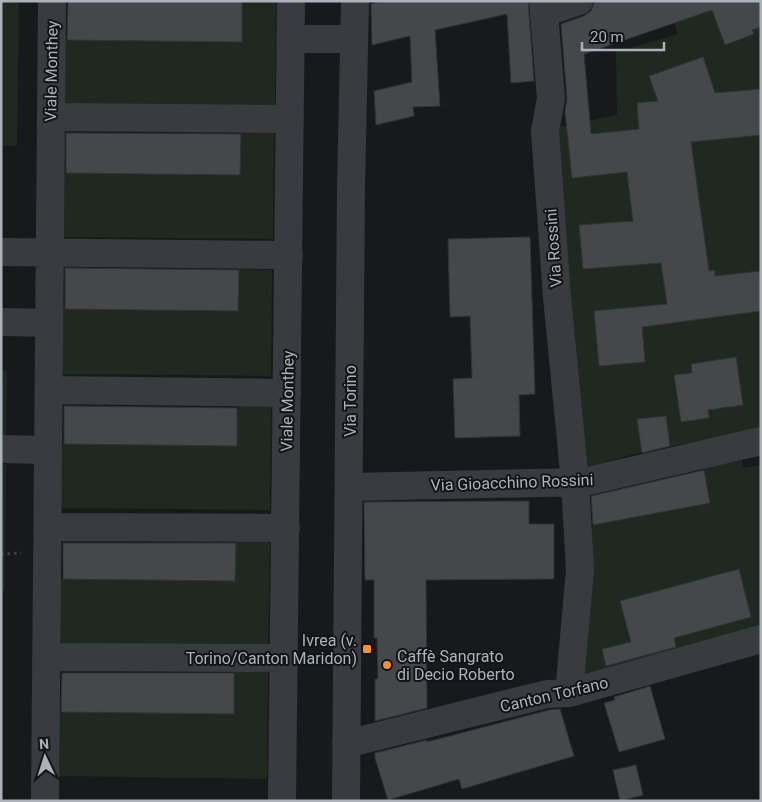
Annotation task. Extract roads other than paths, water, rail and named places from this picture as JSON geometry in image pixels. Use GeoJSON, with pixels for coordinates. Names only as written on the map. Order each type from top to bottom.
{"type":"FeatureCollection","features":[{"type":"Feature","properties":{"kind":"street","name":"Viale Monthey"},"geometry":{"type":"LineString","coordinates":[[45,801],[52,1]]}},
{"type":"Feature","properties":{"kind":"street","name":"Viale Monthey"},"geometry":{"type":"LineString","coordinates":[[282,801],[291,1]]}},
{"type":"Feature","properties":{"kind":"street","name":"Via Torino"},"geometry":{"type":"LineString","coordinates":[[346,801],[354,1]]}},
{"type":"Feature","properties":{"kind":"street"},"geometry":{"type":"LineString","coordinates":[[544,7],[579,1]]}},
{"type":"Feature","properties":{"kind":"street","name":"Via Rossini"},"geometry":{"type":"LineString","coordinates":[[544,7],[551,99],[545,131],[557,297],[575,482],[580,570],[569,693]]}},
{"type":"Feature","properties":{"kind":"street"},"geometry":{"type":"LineString","coordinates":[[291,39],[354,39]]}},
{"type":"Feature","properties":{"kind":"street"},"geometry":{"type":"LineString","coordinates":[[51,117],[290,119]]}},
{"type":"Feature","properties":{"kind":"street"},"geometry":{"type":"LineString","coordinates":[[1,252],[289,255]]}},
{"type":"Feature","properties":{"kind":"street"},"geometry":{"type":"LineString","coordinates":[[1,322],[49,323]]}},
{"type":"Feature","properties":{"kind":"street"},"geometry":{"type":"LineString","coordinates":[[49,390],[288,393]]}},
{"type":"Feature","properties":{"kind":"street","name":"Via Gioacchino Rossini"},"geometry":{"type":"LineString","coordinates":[[350,487],[584,482],[761,441]]}},
{"type":"Feature","properties":{"kind":"street"},"geometry":{"type":"LineString","coordinates":[[1,449],[48,450]]}},
{"type":"Feature","properties":{"kind":"street"},"geometry":{"type":"LineString","coordinates":[[48,527],[286,528]]}},
{"type":"Feature","properties":{"kind":"street","name":"Canton Torfano"},"geometry":{"type":"LineString","coordinates":[[346,744],[547,694],[569,693],[761,639]]}},
{"type":"Feature","properties":{"kind":"street"},"geometry":{"type":"LineString","coordinates":[[46,657],[285,658]]}},
{"type":"Feature","properties":{"kind":"place","name":"Ivrea (v. Torino/Canton Maridon)"},"geometry":{"type":"Point","coordinates":[367,649]}},
{"type":"Feature","properties":{"kind":"place","name":"Caffè Sangrato di Decio Roberto"},"geometry":{"type":"Point","coordinates":[387,665]}}]}
